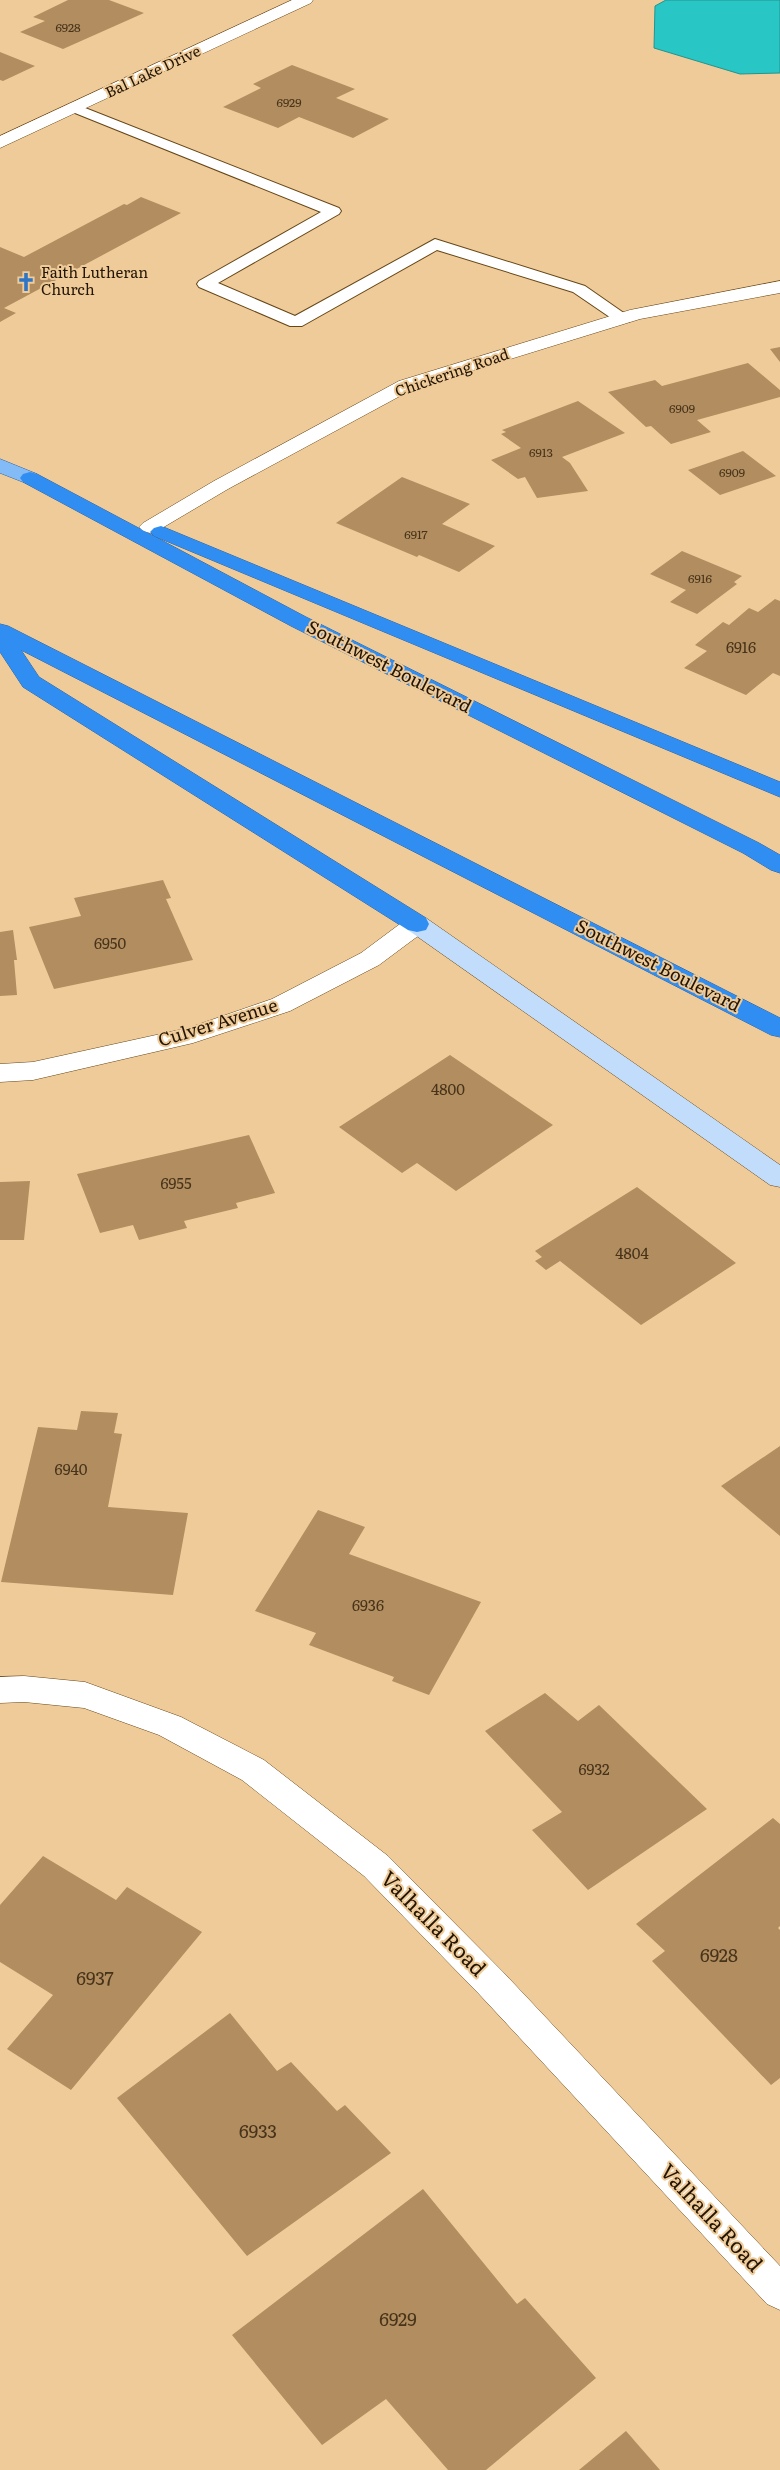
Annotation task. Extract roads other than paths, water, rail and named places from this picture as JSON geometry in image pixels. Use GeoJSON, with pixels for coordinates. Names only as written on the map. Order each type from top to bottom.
{"type":"FeatureCollection","features":[{"type":"Feature","properties":{"kind":"highway"},"geometry":{"type":"LineString","coordinates":[[30,478],[780,790]]}},
{"type":"Feature","properties":{"kind":"highway","name":"Southwest Boulevard"},"geometry":{"type":"LineString","coordinates":[[30,478],[143,541],[368,657],[751,848],[780,865]]}},
{"type":"Feature","properties":{"kind":"highway","name":"Southwest Boulevard"},"geometry":{"type":"LineString","coordinates":[[0,631],[780,1029]]}},
{"type":"Feature","properties":{"kind":"highway"},"geometry":{"type":"LineString","coordinates":[[0,636],[31,682],[418,924]]}},
{"type":"Feature","properties":{"kind":"main road","name":"Southwest Boulevard"},"geometry":{"type":"LineString","coordinates":[[0,465],[30,478]]}},
{"type":"Feature","properties":{"kind":"main road"},"geometry":{"type":"LineString","coordinates":[[418,924],[780,1178]]}},
{"type":"Feature","properties":{"kind":"street","name":"Bal Lake Drive"},"geometry":{"type":"LineString","coordinates":[[0,143],[305,0]]}},
{"type":"Feature","properties":{"kind":"street","name":"Chickering Road"},"geometry":{"type":"LineString","coordinates":[[150,527],[220,485],[406,385],[624,318],[780,287]]}},
{"type":"Feature","properties":{"kind":"street","name":"Culver Avenue"},"geometry":{"type":"LineString","coordinates":[[0,1073],[33,1071],[193,1035],[281,1005],[370,959],[418,924]]}},
{"type":"Feature","properties":{"kind":"street","name":"Valhalla Road"},"geometry":{"type":"LineString","coordinates":[[0,1690],[85,1695],[170,1726],[253,1770],[376,1866],[498,1990],[780,2292]]}},
{"type":"Feature","properties":{"kind":"lane"},"geometry":{"type":"LineString","coordinates":[[75,108],[333,211],[205,284],[296,322],[435,244],[579,289],[624,318]]}},
{"type":"Feature","properties":{"kind":"water"},"geometry":{"type":"Polygon","coordinates":[[[666,0],[780,0],[780,73],[740,74],[654,48],[655,6],[666,0]]]}},
{"type":"Feature","properties":{"kind":"place","name":"Faith Lutheran Church"},"geometry":{"type":"Point","coordinates":[26,282]}}]}
